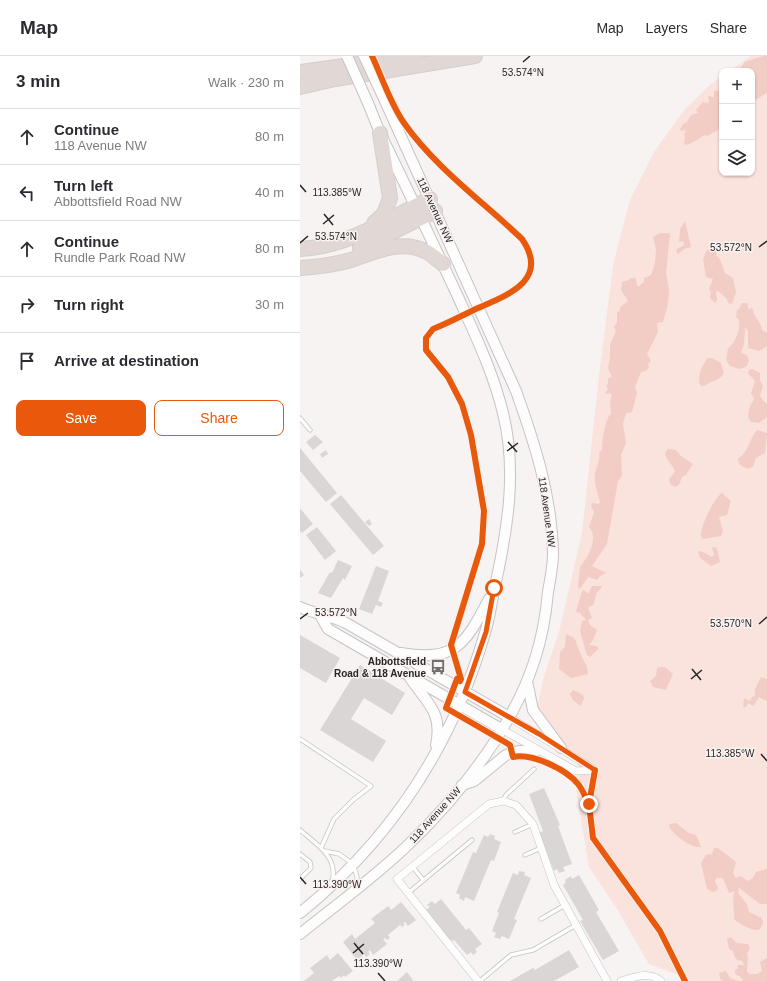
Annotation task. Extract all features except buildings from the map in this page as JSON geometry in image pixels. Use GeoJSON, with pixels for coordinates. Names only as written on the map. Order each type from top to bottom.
{"type":"FeatureCollection","features":[{"type":"Feature","properties":{"kind":"highway"},"geometry":{"type":"LineString","coordinates":[[300,72],[415,56]]}},
{"type":"Feature","properties":{"kind":"highway"},"geometry":{"type":"LineString","coordinates":[[300,87],[335,79],[475,56]]}},
{"type":"Feature","properties":{"kind":"highway"},"geometry":{"type":"LineString","coordinates":[[360,235],[384,214],[390,198],[380,133]]}},
{"type":"Feature","properties":{"kind":"highway"},"geometry":{"type":"LineString","coordinates":[[300,249],[322,247],[360,235],[432,205]]}},
{"type":"Feature","properties":{"kind":"highway"},"geometry":{"type":"LineString","coordinates":[[323,264],[373,242],[418,212]]}},
{"type":"Feature","properties":{"kind":"highway"},"geometry":{"type":"LineString","coordinates":[[300,268],[350,260],[375,250],[402,246],[413,247],[426,251],[443,264]]}},
{"type":"Feature","properties":{"kind":"main road","name":"118 Avenue NW"},"geometry":{"type":"LineString","coordinates":[[300,913],[328,890],[354,864],[395,817],[434,758],[465,692],[486,632],[508,515],[510,476],[508,439],[504,415],[490,367],[443,264],[380,133],[347,56]]}},
{"type":"Feature","properties":{"kind":"main road","name":"118 Avenue NW"},"geometry":{"type":"LineString","coordinates":[[300,934],[409,845],[432,821],[462,785],[503,730],[527,681],[536,658],[545,623],[553,556],[550,519],[544,479],[532,435],[516,391],[364,56]]}},
{"type":"Feature","properties":{"kind":"main road"},"geometry":{"type":"LineString","coordinates":[[396,653],[423,657],[434,656],[452,650],[461,643],[470,631],[494,588]]}},
{"type":"Feature","properties":{"kind":"main road"},"geometry":{"type":"LineString","coordinates":[[300,607],[320,615],[331,616],[509,718]]}},
{"type":"Feature","properties":{"kind":"main road"},"geometry":{"type":"LineString","coordinates":[[320,615],[328,629],[503,730]]}},
{"type":"Feature","properties":{"kind":"main road"},"geometry":{"type":"LineString","coordinates":[[408,674],[437,716],[439,732],[434,758]]}},
{"type":"Feature","properties":{"kind":"main road"},"geometry":{"type":"LineString","coordinates":[[527,681],[533,710],[561,748]]}},
{"type":"Feature","properties":{"kind":"main road"},"geometry":{"type":"LineString","coordinates":[[462,785],[474,781],[506,755],[519,751],[536,750]]}},
{"type":"Feature","properties":{"kind":"street"},"geometry":{"type":"LineString","coordinates":[[503,730],[536,750],[576,771],[595,770],[561,748],[509,718]]}},
{"type":"Feature","properties":{"kind":"street"},"geometry":{"type":"LineString","coordinates":[[479,981],[397,880],[489,804],[503,801],[516,805],[532,824],[554,885],[607,981]]}},
{"type":"Feature","properties":{"kind":"street"},"geometry":{"type":"LineString","coordinates":[[621,981],[637,976],[658,979]]}},
{"type":"Feature","properties":{"kind":"lane"},"geometry":{"type":"LineString","coordinates":[[300,418],[310,430]]}},
{"type":"Feature","properties":{"kind":"lane"},"geometry":{"type":"LineString","coordinates":[[300,738],[371,786],[353,800],[334,819],[321,848]]}},
{"type":"Feature","properties":{"kind":"lane"},"geometry":{"type":"LineString","coordinates":[[503,801],[506,795],[534,769]]}},
{"type":"Feature","properties":{"kind":"lane"},"geometry":{"type":"LineString","coordinates":[[515,832],[532,824]]}},
{"type":"Feature","properties":{"kind":"lane"},"geometry":{"type":"LineString","coordinates":[[301,833],[321,848],[330,858],[334,870],[332,881],[328,890]]}},
{"type":"Feature","properties":{"kind":"lane"},"geometry":{"type":"LineString","coordinates":[[408,893],[472,840]]}},
{"type":"Feature","properties":{"kind":"lane"},"geometry":{"type":"LineString","coordinates":[[525,855],[541,848]]}},
{"type":"Feature","properties":{"kind":"lane"},"geometry":{"type":"LineString","coordinates":[[324,851],[339,854],[354,864],[357,877],[357,888]]}},
{"type":"Feature","properties":{"kind":"lane"},"geometry":{"type":"LineString","coordinates":[[300,854],[310,862],[310,868],[300,879]]}},
{"type":"Feature","properties":{"kind":"lane"},"geometry":{"type":"LineString","coordinates":[[413,866],[424,880]]}},
{"type":"Feature","properties":{"kind":"lane"},"geometry":{"type":"LineString","coordinates":[[541,919],[565,905]]}},
{"type":"Feature","properties":{"kind":"lane"},"geometry":{"type":"LineString","coordinates":[[479,981],[511,955],[533,950],[576,924]]}},
{"type":"Feature","properties":{"kind":"shaded area"},"geometry":{"type":"Polygon","coordinates":[[[751,56],[767,56],[767,981],[684,981],[681,976],[649,964],[617,909],[589,867],[575,783],[578,762],[537,708],[544,676],[559,632],[582,533],[613,265],[630,200],[654,152],[685,109],[719,78],[719,176],[755,176],[755,68],[733,68],[751,56]]]}},
{"type":"Feature","properties":{"kind":"shaded area"},"geometry":{"type":"Polygon","coordinates":[[[767,56],[767,93],[755,100],[755,68],[740,68],[745,62],[767,56]]]}},
{"type":"Feature","properties":{"kind":"shaded area"},"geometry":{"type":"Polygon","coordinates":[[[715,90],[719,91],[719,130],[686,145],[684,143],[684,135],[686,130],[681,131],[680,129],[691,115],[698,113],[696,110],[703,102],[709,103],[708,96],[714,97],[715,90]]]}},
{"type":"Feature","properties":{"kind":"shaded area"},"geometry":{"type":"Polygon","coordinates":[[[685,221],[691,247],[684,249],[678,254],[676,252],[677,249],[684,245],[683,241],[679,242],[680,229],[685,221]]]}},
{"type":"Feature","properties":{"kind":"shaded area"},"geometry":{"type":"Polygon","coordinates":[[[660,233],[670,234],[666,273],[669,290],[668,304],[663,322],[657,323],[658,332],[647,354],[651,361],[648,364],[649,368],[641,372],[635,387],[637,393],[632,412],[626,413],[623,424],[626,443],[621,455],[622,476],[618,481],[607,544],[592,566],[606,573],[600,576],[597,580],[588,577],[580,589],[578,587],[580,567],[589,553],[593,542],[592,532],[589,527],[594,512],[591,506],[592,503],[599,504],[600,502],[596,489],[595,478],[599,452],[602,450],[603,436],[607,420],[611,414],[610,401],[612,395],[610,393],[605,393],[608,389],[606,386],[608,384],[608,378],[612,377],[608,368],[610,345],[616,331],[614,327],[617,322],[617,312],[620,311],[620,307],[628,301],[621,290],[622,282],[629,280],[630,278],[636,278],[637,286],[639,286],[644,282],[644,278],[651,275],[655,263],[656,249],[653,237],[660,233]]]}},
{"type":"Feature","properties":{"kind":"shaded area"},"geometry":{"type":"Polygon","coordinates":[[[707,250],[717,250],[716,255],[720,259],[725,273],[733,278],[736,292],[732,304],[728,303],[727,299],[718,291],[716,292],[717,300],[715,303],[710,298],[711,292],[709,289],[713,279],[706,277],[703,259],[707,250]]]}},
{"type":"Feature","properties":{"kind":"shaded area"},"geometry":{"type":"Polygon","coordinates":[[[742,303],[747,303],[749,310],[751,308],[753,309],[762,330],[767,333],[767,346],[759,351],[748,348],[748,331],[745,327],[744,344],[741,353],[747,355],[749,361],[746,367],[739,369],[730,366],[726,360],[728,348],[735,340],[738,332],[739,320],[736,317],[737,310],[742,303]]]}},
{"type":"Feature","properties":{"kind":"shaded area"},"geometry":{"type":"Polygon","coordinates":[[[708,358],[712,358],[721,363],[724,373],[722,376],[705,386],[701,386],[699,375],[708,358]]]}},
{"type":"Feature","properties":{"kind":"shaded area"},"geometry":{"type":"Polygon","coordinates":[[[752,369],[760,373],[760,380],[763,386],[760,396],[767,405],[767,417],[759,423],[751,422],[748,416],[754,399],[751,393],[755,381],[748,373],[749,370],[752,369]]]}},
{"type":"Feature","properties":{"kind":"shaded area"},"geometry":{"type":"Polygon","coordinates":[[[757,430],[767,433],[765,453],[756,458],[753,467],[747,469],[739,464],[738,459],[745,452],[757,430]]]}},
{"type":"Feature","properties":{"kind":"shaded area"},"geometry":{"type":"Polygon","coordinates":[[[668,449],[676,450],[681,456],[693,464],[686,475],[682,477],[679,485],[675,487],[670,484],[669,479],[675,472],[665,453],[668,449]]]}},
{"type":"Feature","properties":{"kind":"shaded area"},"geometry":{"type":"Polygon","coordinates":[[[722,493],[731,501],[727,515],[719,517],[723,531],[721,536],[703,539],[701,532],[705,520],[715,501],[722,493]]]}},
{"type":"Feature","properties":{"kind":"shaded area"},"geometry":{"type":"Polygon","coordinates":[[[712,547],[717,548],[720,562],[711,566],[700,558],[698,552],[701,551],[712,557],[714,555],[712,547]]]}},
{"type":"Feature","properties":{"kind":"shaded area"},"geometry":{"type":"Polygon","coordinates":[[[592,586],[602,587],[596,594],[594,604],[588,608],[592,618],[588,620],[590,625],[597,630],[589,645],[599,648],[590,657],[587,655],[580,631],[582,621],[586,620],[580,613],[576,612],[582,591],[584,590],[588,594],[592,586]]]}},
{"type":"Feature","properties":{"kind":"shaded area"},"geometry":{"type":"Polygon","coordinates":[[[566,634],[574,638],[586,664],[588,674],[571,678],[559,669],[560,652],[565,647],[566,634]]]}},
{"type":"Feature","properties":{"kind":"shaded area"},"geometry":{"type":"Polygon","coordinates":[[[665,667],[673,674],[666,690],[653,687],[650,681],[656,676],[657,668],[665,667]]]}},
{"type":"Feature","properties":{"kind":"shaded area"},"geometry":{"type":"Polygon","coordinates":[[[761,677],[767,679],[767,701],[759,697],[753,706],[748,703],[746,707],[743,707],[744,698],[750,701],[752,697],[755,696],[755,689],[761,677]]]}},
{"type":"Feature","properties":{"kind":"shaded area"},"geometry":{"type":"Polygon","coordinates":[[[573,690],[583,695],[584,699],[580,706],[573,700],[570,694],[573,690]]]}},
{"type":"Feature","properties":{"kind":"shaded area"},"geometry":{"type":"Polygon","coordinates":[[[676,823],[689,833],[696,835],[701,847],[688,843],[674,833],[669,826],[670,824],[676,823]]]}},
{"type":"Feature","properties":{"kind":"shaded area"},"geometry":{"type":"Polygon","coordinates":[[[714,848],[718,848],[736,862],[733,873],[736,878],[740,876],[748,881],[753,878],[756,872],[767,869],[767,904],[760,904],[739,888],[738,893],[747,904],[749,912],[762,918],[763,924],[759,930],[746,927],[734,919],[733,898],[735,891],[729,893],[723,878],[716,878],[715,882],[718,887],[717,890],[713,892],[707,889],[701,863],[706,855],[712,854],[714,848]]]}},
{"type":"Feature","properties":{"kind":"shaded area"},"geometry":{"type":"Polygon","coordinates":[[[730,937],[737,943],[748,944],[750,949],[747,953],[747,972],[750,974],[757,974],[762,971],[760,962],[767,958],[767,981],[743,981],[741,977],[735,974],[735,970],[738,968],[737,965],[745,965],[741,960],[739,961],[735,958],[733,951],[729,949],[727,939],[730,937]]]}},
{"type":"Feature","properties":{"kind":"shaded area"},"geometry":{"type":"Polygon","coordinates":[[[726,971],[730,978],[738,981],[724,981],[720,979],[719,973],[726,971]]]}},
{"type":"Feature","properties":{"kind":"cycle path"},"geometry":{"type":"LineString","coordinates":[[372,56],[390,99],[404,123],[416,139],[444,169],[522,239],[529,253],[531,265],[528,275],[522,284],[512,291],[501,298],[433,329],[426,338],[426,350],[448,377],[462,404],[471,435],[484,511],[482,544],[451,645],[461,679],[460,681],[457,679],[446,708],[510,745],[513,757],[529,757],[548,763],[573,778],[580,786],[589,804]]}},
{"type":"Feature","properties":{"kind":"cycle path"},"geometry":{"type":"LineString","coordinates":[[595,770],[589,804],[593,838],[660,931],[685,981]]}},
{"type":"Feature","properties":{"kind":"place","name":"Abbottsfield Road & 118 Avenue"},"geometry":{"type":"Point","coordinates":[438,667]}},
{"type":"Feature","properties":{"kind":"route"},"geometry":{"type":"LineString","coordinates":[[494,588],[486,632],[465,692],[539,734],[595,770],[589,804]]}}]}
